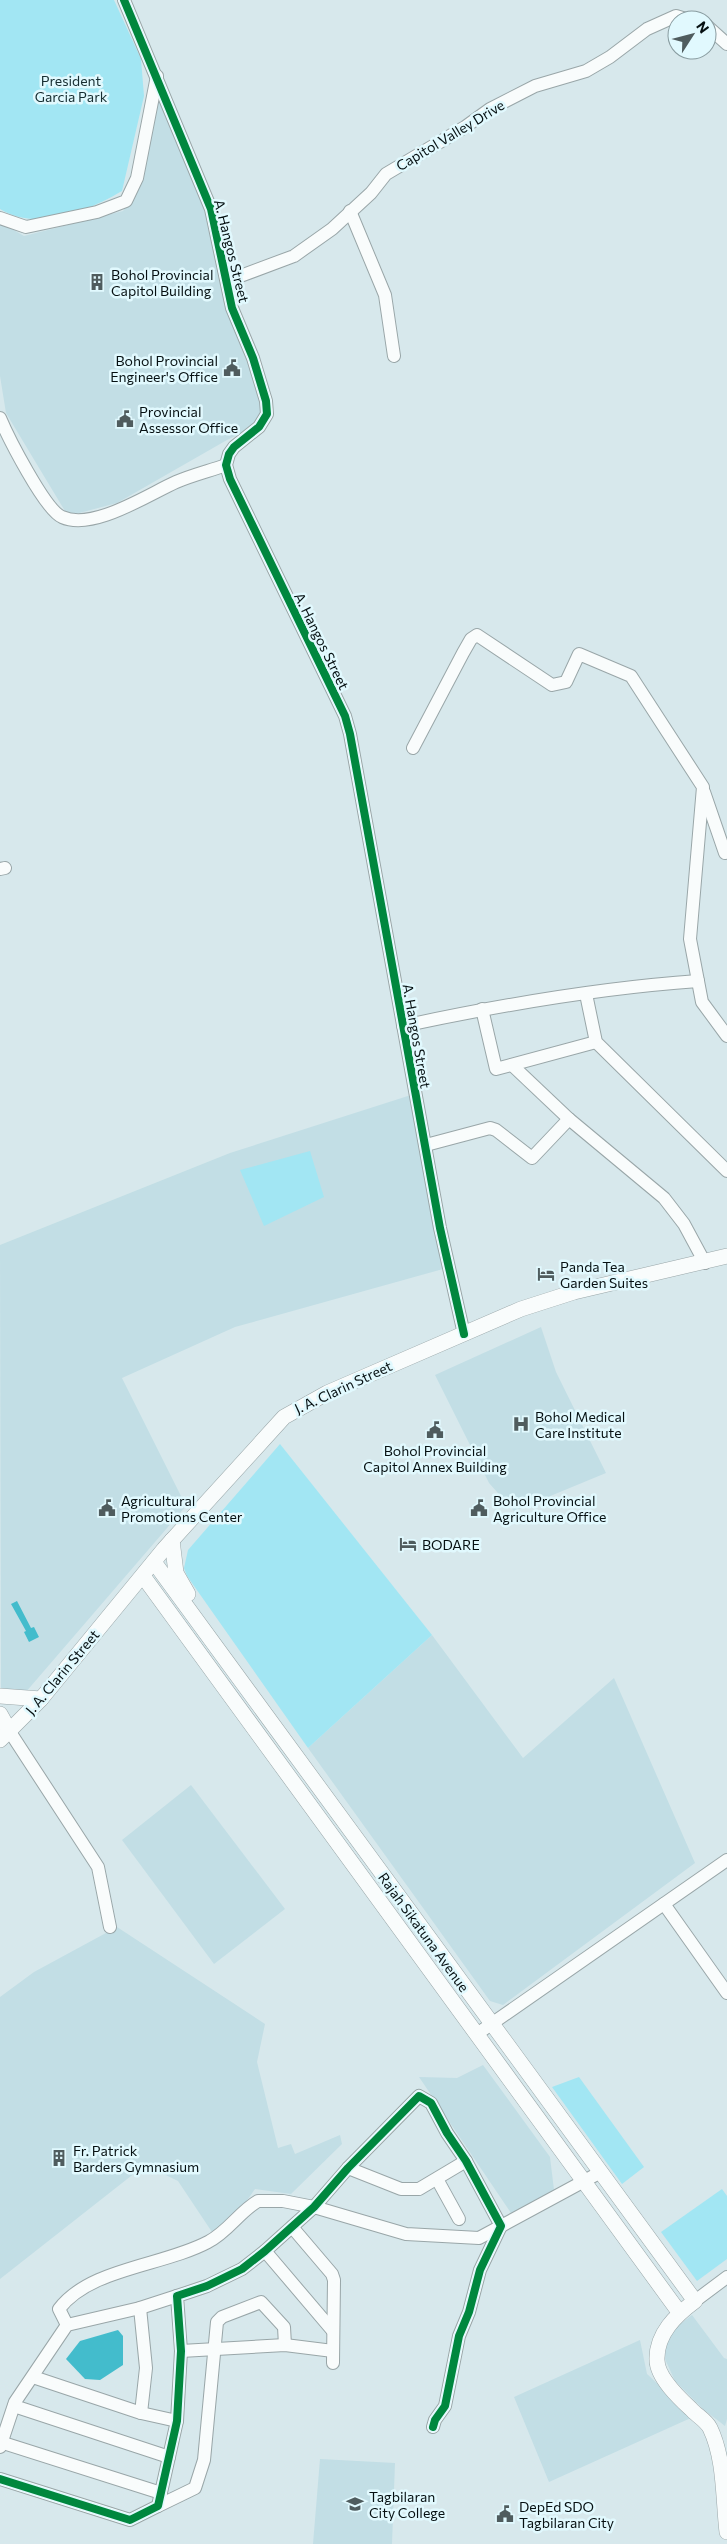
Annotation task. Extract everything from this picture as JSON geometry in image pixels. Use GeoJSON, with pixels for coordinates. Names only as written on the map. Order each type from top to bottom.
{"type":"FeatureCollection","features":[{"type":"Feature","properties":{"kind":"main road","name":"J. A. Clarin Street"},"geometry":{"type":"LineString","coordinates":[[5,1736],[41,1699],[64,1668],[172,1540],[284,1417],[327,1392],[521,1309],[574,1292],[705,1263],[727,1256]]}},
{"type":"Feature","properties":{"kind":"main road"},"geometry":{"type":"LineString","coordinates":[[172,1540],[176,1573],[191,1600],[194,1617]]}},
{"type":"Feature","properties":{"kind":"main road","name":"Rajah Sikatuna Avenue"},"geometry":{"type":"LineString","coordinates":[[154,1562],[599,2173],[695,2301]]}},
{"type":"Feature","properties":{"kind":"main road"},"geometry":{"type":"LineString","coordinates":[[143,1576],[679,2312]]}},
{"type":"Feature","properties":{"kind":"main road"},"geometry":{"type":"LineString","coordinates":[[0,1696],[41,1699]]}},
{"type":"Feature","properties":{"kind":"main road"},"geometry":{"type":"LineString","coordinates":[[0,1714],[5,1736]]}},
{"type":"Feature","properties":{"kind":"main road"},"geometry":{"type":"LineString","coordinates":[[280,1762],[292,1751]]}},
{"type":"Feature","properties":{"kind":"main road"},"geometry":{"type":"LineString","coordinates":[[491,2054],[506,2044]]}},
{"type":"Feature","properties":{"kind":"main road"},"geometry":{"type":"LineString","coordinates":[[695,2301],[679,2312],[663,2333],[657,2360],[662,2376],[690,2410],[709,2426],[719,2455],[727,2532]]}},
{"type":"Feature","properties":{"kind":"street","name":"A. Hangos Street"},"geometry":{"type":"LineString","coordinates":[[124,0],[211,209],[236,320],[261,382],[266,401],[267,414],[260,427],[234,447],[226,465],[230,479],[345,716],[363,794],[440,1228],[464,1334]]}},
{"type":"Feature","properties":{"kind":"street","name":"Capitol Valley Drive"},"geometry":{"type":"LineString","coordinates":[[227,280],[294,256],[332,229],[386,174],[464,128],[490,109],[535,86],[586,71],[610,57],[647,29],[667,20]]}},
{"type":"Feature","properties":{"kind":"street"},"geometry":{"type":"LineString","coordinates":[[717,35],[727,44]]}},
{"type":"Feature","properties":{"kind":"street"},"geometry":{"type":"LineString","coordinates":[[0,218],[26,227],[97,212],[126,201],[137,178],[157,76]]}},
{"type":"Feature","properties":{"kind":"street"},"geometry":{"type":"LineString","coordinates":[[350,212],[385,295],[394,356]]}},
{"type":"Feature","properties":{"kind":"street"},"geometry":{"type":"LineString","coordinates":[[0,418],[48,503],[60,517],[72,520],[83,521],[118,510],[177,482],[226,465]]}},
{"type":"Feature","properties":{"kind":"street"},"geometry":{"type":"LineString","coordinates":[[414,748],[471,639],[477,635],[552,685],[566,682],[579,654],[631,676],[703,787],[725,853],[727,850]]}},
{"type":"Feature","properties":{"kind":"street"},"geometry":{"type":"LineString","coordinates":[[703,787],[690,939],[702,1002],[727,1036]]}},
{"type":"Feature","properties":{"kind":"street"},"geometry":{"type":"LineString","coordinates":[[403,1026],[482,1009],[645,985],[698,981]]}},
{"type":"Feature","properties":{"kind":"street"},"geometry":{"type":"LineString","coordinates":[[586,994],[596,1042],[727,1170]]}},
{"type":"Feature","properties":{"kind":"street"},"geometry":{"type":"LineString","coordinates":[[482,1009],[496,1069],[596,1042]]}},
{"type":"Feature","properties":{"kind":"street"},"geometry":{"type":"LineString","coordinates":[[512,1065],[569,1118],[664,1198],[684,1224],[705,1263]]}},
{"type":"Feature","properties":{"kind":"street"},"geometry":{"type":"LineString","coordinates":[[426,1145],[490,1128],[496,1130],[532,1158],[569,1118]]}},
{"type":"Feature","properties":{"kind":"street"},"geometry":{"type":"LineString","coordinates":[[5,1736],[98,1867],[110,1927]]}},
{"type":"Feature","properties":{"kind":"street"},"geometry":{"type":"LineString","coordinates":[[476,2034],[727,1860]]}},
{"type":"Feature","properties":{"kind":"street"},"geometry":{"type":"LineString","coordinates":[[664,1904],[727,1993]]}},
{"type":"Feature","properties":{"kind":"street"},"geometry":{"type":"LineString","coordinates":[[159,2499],[1,2443],[21,2392],[67,2325],[140,2308],[207,2286],[242,2269],[265,2252],[314,2207],[348,2168],[419,2096],[431,2103],[447,2134],[466,2161],[501,2226]]}},
{"type":"Feature","properties":{"kind":"street"},"geometry":{"type":"LineString","coordinates":[[348,2168],[401,2189],[419,2189],[466,2161]]}},
{"type":"Feature","properties":{"kind":"street"},"geometry":{"type":"LineString","coordinates":[[67,2325],[59,2309],[66,2301],[94,2282],[180,2255],[207,2243],[223,2233],[258,2201],[283,2201],[314,2207],[406,2234],[479,2238],[584,2183],[599,2173]]}},
{"type":"Feature","properties":{"kind":"street"},"geometry":{"type":"LineString","coordinates":[[437,2179],[458,2219]]}},
{"type":"Feature","properties":{"kind":"street"},"geometry":{"type":"LineString","coordinates":[[433,2426],[445,2406],[459,2336],[469,2312],[480,2270],[501,2226]]}},
{"type":"Feature","properties":{"kind":"street"},"geometry":{"type":"LineString","coordinates":[[181,2351],[285,2345],[333,2357],[334,2280],[332,2274],[292,2227]]}},
{"type":"Feature","properties":{"kind":"street"},"geometry":{"type":"LineString","coordinates":[[265,2252],[333,2331]]}},
{"type":"Feature","properties":{"kind":"street"},"geometry":{"type":"LineString","coordinates":[[695,2301],[727,2277]]}},
{"type":"Feature","properties":{"kind":"street"},"geometry":{"type":"LineString","coordinates":[[159,2499],[177,2421],[181,2351],[177,2296]]}},
{"type":"Feature","properties":{"kind":"street"},"geometry":{"type":"LineString","coordinates":[[0,2479],[130,2520],[159,2499],[195,2488],[204,2460],[216,2349],[217,2322],[222,2317],[262,2302],[284,2327],[285,2345]]}},
{"type":"Feature","properties":{"kind":"street"},"geometry":{"type":"LineString","coordinates":[[140,2308],[146,2368],[140,2413]]}},
{"type":"Feature","properties":{"kind":"street"},"geometry":{"type":"LineString","coordinates":[[33,2377],[140,2413],[177,2421]]}},
{"type":"Feature","properties":{"kind":"street"},"geometry":{"type":"LineString","coordinates":[[14,2406],[169,2457]]}},
{"type":"Feature","properties":{"kind":"shaded area"},"geometry":{"type":"Polygon","coordinates":[[[159,98],[212,218],[227,306],[262,400],[260,424],[227,440],[117,503],[68,516],[6,413],[0,376],[0,222],[24,236],[123,211],[138,190],[159,98]]]}},
{"type":"Feature","properties":{"kind":"shaded area"},"geometry":{"type":"Polygon","coordinates":[[[411,1095],[443,1269],[235,1327],[122,1378],[186,1506],[25,1693],[1,1691],[0,1245],[230,1153],[411,1095]]]}},
{"type":"Feature","properties":{"kind":"shaded area","name":"Bohol Medical Care Institute"},"geometry":{"type":"Polygon","coordinates":[[[541,1327],[556,1372],[606,1473],[514,1511],[489,1483],[435,1375],[541,1327]]]}},
{"type":"Feature","properties":{"kind":"shaded area"},"geometry":{"type":"Polygon","coordinates":[[[17,1601],[31,1628],[34,1627],[39,1637],[29,1642],[24,1632],[26,1631],[11,1604],[17,1601]]]}},
{"type":"Feature","properties":{"kind":"shaded area"},"geometry":{"type":"Polygon","coordinates":[[[432,1635],[523,1758],[614,1678],[695,1863],[503,2005],[490,2001],[308,1748],[432,1635]]]}},
{"type":"Feature","properties":{"kind":"shaded area"},"geometry":{"type":"Polygon","coordinates":[[[191,1785],[285,1909],[214,1964],[122,1840],[191,1785]]]}},
{"type":"Feature","properties":{"kind":"shaded area"},"geometry":{"type":"Polygon","coordinates":[[[117,1927],[265,2024],[257,2062],[278,2148],[291,2144],[295,2154],[340,2135],[342,2144],[291,2194],[255,2189],[231,2223],[214,2235],[178,2181],[145,2165],[0,2279],[0,1997],[34,1972],[117,1927]]]}},
{"type":"Feature","properties":{"kind":"shaded area"},"geometry":{"type":"Polygon","coordinates":[[[483,2065],[550,2157],[554,2190],[511,2213],[419,2077],[457,2078],[483,2065]]]}},
{"type":"Feature","properties":{"kind":"shaded area"},"geometry":{"type":"Polygon","coordinates":[[[692,2315],[724,2358],[727,2359],[727,2419],[725,2426],[703,2409],[675,2381],[665,2359],[666,2342],[674,2329],[692,2315]]]}},
{"type":"Feature","properties":{"kind":"shaded area"},"geometry":{"type":"Polygon","coordinates":[[[118,2330],[123,2336],[123,2365],[100,2380],[85,2379],[66,2359],[80,2341],[118,2330]]]}},
{"type":"Feature","properties":{"kind":"shaded area"},"geometry":{"type":"Polygon","coordinates":[[[640,2340],[647,2374],[693,2417],[549,2482],[514,2397],[640,2340]]]}},
{"type":"Feature","properties":{"kind":"shaded area","name":"Tagbilaran City College"},"geometry":{"type":"Polygon","coordinates":[[[320,2459],[395,2463],[392,2544],[313,2544],[320,2459]]]}},
{"type":"Feature","properties":{"kind":"green space","name":"President Garcia Park"},"geometry":{"type":"Polygon","coordinates":[[[0,0],[114,0],[141,59],[144,96],[122,191],[78,212],[46,219],[14,216],[0,209],[0,0]]]}},
{"type":"Feature","properties":{"kind":"green space"},"geometry":{"type":"Polygon","coordinates":[[[310,1151],[324,1197],[264,1226],[240,1170],[310,1151]]]}},
{"type":"Feature","properties":{"kind":"green space"},"geometry":{"type":"Polygon","coordinates":[[[280,1444],[432,1635],[308,1748],[187,1576],[184,1568],[188,1550],[280,1444]]]}},
{"type":"Feature","properties":{"kind":"green space"},"geometry":{"type":"Polygon","coordinates":[[[579,2077],[644,2167],[622,2184],[552,2087],[579,2077]]]}},
{"type":"Feature","properties":{"kind":"green space"},"geometry":{"type":"Polygon","coordinates":[[[722,2189],[727,2196],[727,2259],[697,2281],[661,2232],[722,2189]]]}},
{"type":"Feature","properties":{"kind":"cycle path"},"geometry":{"type":"LineString","coordinates":[[124,0],[211,209],[232,308],[253,358],[266,401],[267,414],[259,427],[234,447],[229,454],[226,465],[230,479],[345,716],[350,734],[440,1228],[464,1334]]}},
{"type":"Feature","properties":{"kind":"cycle path"},"geometry":{"type":"LineString","coordinates":[[0,2479],[130,2520],[158,2506],[177,2421],[181,2351],[177,2296],[207,2286],[242,2269],[265,2251],[314,2207],[348,2168],[419,2096],[431,2103],[447,2133],[466,2161],[501,2226],[480,2270],[469,2312],[459,2336],[445,2406],[435,2420],[433,2427]]}},
{"type":"Feature","properties":{"kind":"place","name":"Bohol Provincial Capitol Building"},"geometry":{"type":"Point","coordinates":[97,282]}},
{"type":"Feature","properties":{"kind":"place","name":"Bohol Provincial Engineer's Office"},"geometry":{"type":"Point","coordinates":[232,368]}},
{"type":"Feature","properties":{"kind":"place","name":"Provincial Assessor Office"},"geometry":{"type":"Point","coordinates":[125,419]}},
{"type":"Feature","properties":{"kind":"place","name":"Panda Tea Garden Suites"},"geometry":{"type":"Point","coordinates":[546,1274]}},
{"type":"Feature","properties":{"kind":"place","name":"Bohol Medical Care Institute"},"geometry":{"type":"Point","coordinates":[521,1424]}},
{"type":"Feature","properties":{"kind":"place","name":"Bohol Provincial Capitol Annex Building"},"geometry":{"type":"Point","coordinates":[435,1430]}},
{"type":"Feature","properties":{"kind":"place","name":"Agricultural Promotions Center"},"geometry":{"type":"Point","coordinates":[107,1508]}},
{"type":"Feature","properties":{"kind":"place","name":"Bohol Provincial Agriculture Office"},"geometry":{"type":"Point","coordinates":[479,1508]}},
{"type":"Feature","properties":{"kind":"place","name":"BODARE"},"geometry":{"type":"Point","coordinates":[408,1544]}},
{"type":"Feature","properties":{"kind":"place","name":"Fr. Patrick Barders Gymnasium"},"geometry":{"type":"Point","coordinates":[59,2158]}},
{"type":"Feature","properties":{"kind":"place","name":"Tagbilaran City College"},"geometry":{"type":"Point","coordinates":[355,2504]}},
{"type":"Feature","properties":{"kind":"place","name":"DepEd SDO Tagbilaran City"},"geometry":{"type":"Point","coordinates":[505,2514]}}]}
